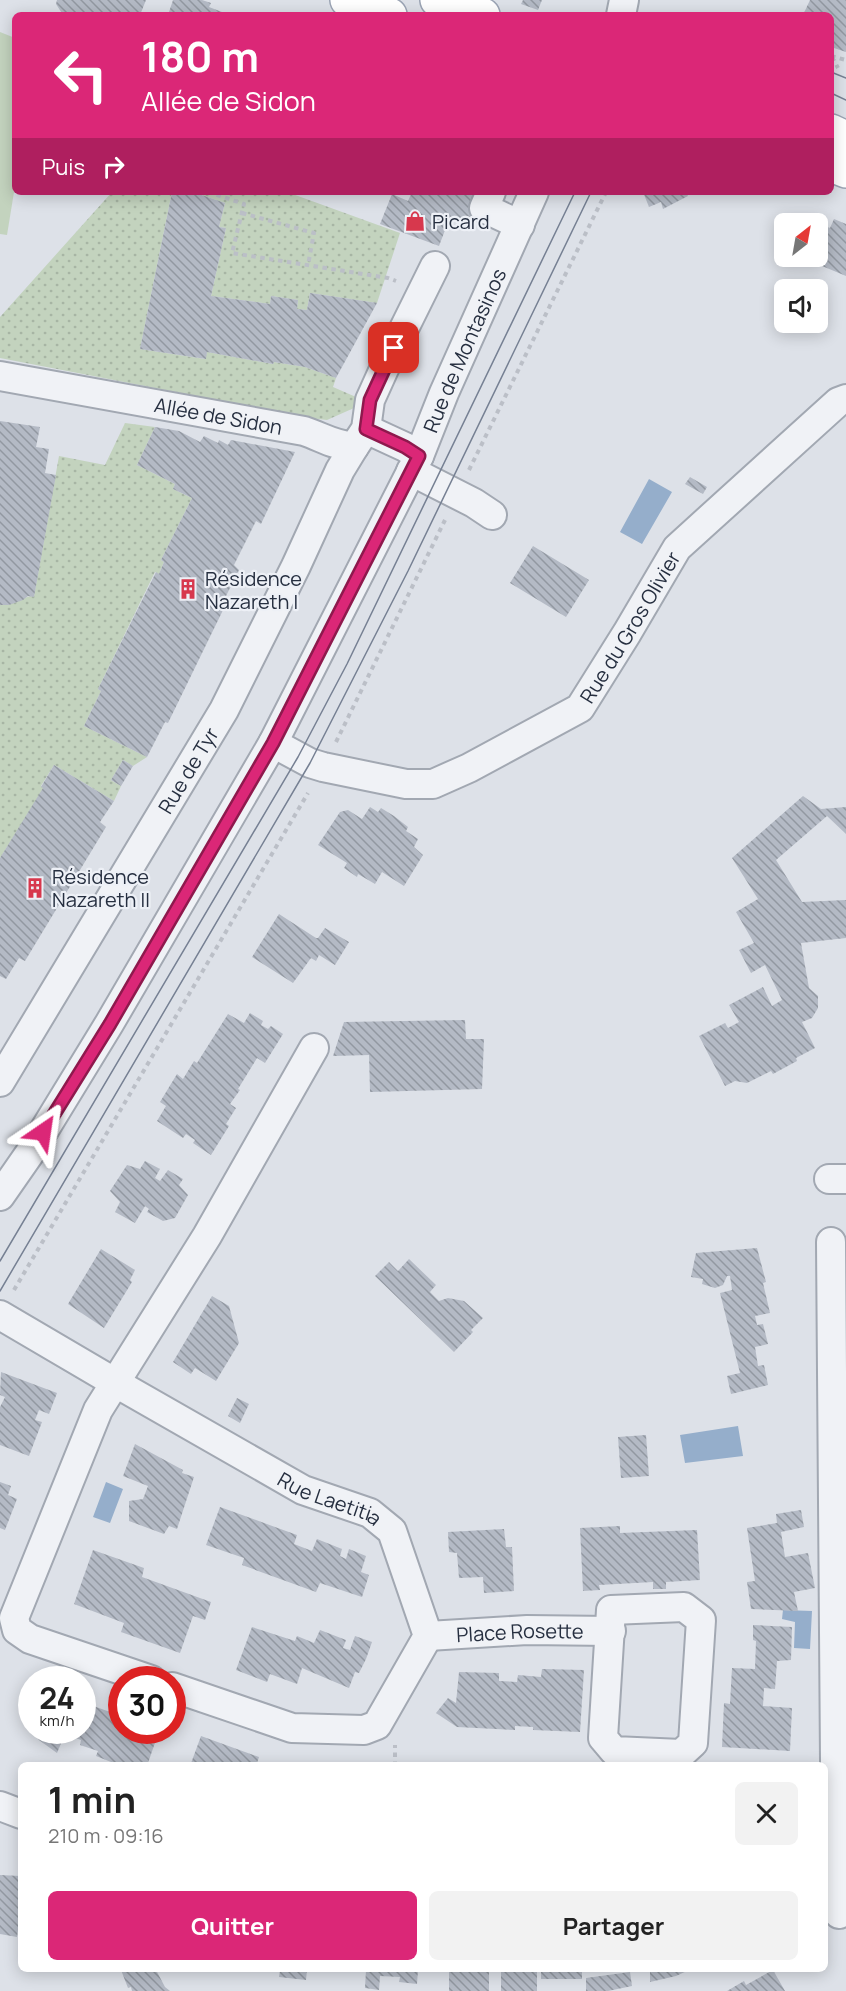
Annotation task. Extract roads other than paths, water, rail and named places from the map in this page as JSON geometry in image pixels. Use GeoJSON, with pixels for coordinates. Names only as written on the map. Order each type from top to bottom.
{"type":"FeatureCollection","features":[{"type":"Feature","properties":{"kind":"main road"},"geometry":{"type":"LineString","coordinates":[[347,0],[381,12]]}},
{"type":"Feature","properties":{"kind":"main road"},"geometry":{"type":"LineString","coordinates":[[438,0],[474,12]]}},
{"type":"Feature","properties":{"kind":"street"},"geometry":{"type":"LineString","coordinates":[[489,195],[484,208],[520,225]]}},
{"type":"Feature","properties":{"kind":"street","name":"Rue de Montasinos"},"geometry":{"type":"LineString","coordinates":[[0,1196],[32,1150],[110,1024],[273,743],[415,463],[533,195]]}},
{"type":"Feature","properties":{"kind":"street"},"geometry":{"type":"LineString","coordinates":[[360,438],[370,400],[435,266]]}},
{"type":"Feature","properties":{"kind":"street","name":"Allée de Sidon"},"geometry":{"type":"LineString","coordinates":[[0,376],[304,431],[327,442],[360,438],[405,447],[415,463],[492,515]]}},
{"type":"Feature","properties":{"kind":"street","name":"Rue du Gros Olivier"},"geometry":{"type":"LineString","coordinates":[[273,743],[298,757],[323,767],[406,784],[433,784],[469,768],[580,708],[677,548],[789,445],[838,402],[846,399]]}},
{"type":"Feature","properties":{"kind":"street","name":"Rue de Tyr"},"geometry":{"type":"LineString","coordinates":[[0,1082],[224,710],[296,567],[340,470],[360,438]]}},
{"type":"Feature","properties":{"kind":"street"},"geometry":{"type":"LineString","coordinates":[[110,1666],[30,1639],[16,1630],[14,1618],[98,1410],[207,1236],[314,1048]]}},
{"type":"Feature","properties":{"kind":"street"},"geometry":{"type":"LineString","coordinates":[[831,1242],[837,1913]]}},
{"type":"Feature","properties":{"kind":"street","name":"Rue Laetitia"},"geometry":{"type":"LineString","coordinates":[[0,1315],[303,1490],[370,1513],[392,1531],[428,1635]]}},
{"type":"Feature","properties":{"kind":"street","name":"Place Rosette"},"geometry":{"type":"LineString","coordinates":[[684,1607],[702,1620],[693,1743],[681,1754],[614,1751],[603,1738],[611,1630],[611,1610],[684,1607]]}},
{"type":"Feature","properties":{"kind":"street","name":"Place Rosette"},"geometry":{"type":"LineString","coordinates":[[428,1635],[527,1630],[611,1630]]}},
{"type":"Feature","properties":{"kind":"street"},"geometry":{"type":"LineString","coordinates":[[186,1692],[292,1728],[364,1730],[377,1725],[428,1635]]}},
{"type":"Feature","properties":{"kind":"street"},"geometry":{"type":"LineString","coordinates":[[0,1806],[18,1813]]}},
{"type":"Feature","properties":{"kind":"street"},"geometry":{"type":"LineString","coordinates":[[0,1823],[18,1822]]}},
{"type":"Feature","properties":{"kind":"water"},"geometry":{"type":"Polygon","coordinates":[[[649,479],[672,492],[642,544],[620,532],[649,479]]]}},
{"type":"Feature","properties":{"kind":"water"},"geometry":{"type":"Polygon","coordinates":[[[738,1426],[743,1456],[685,1463],[680,1435],[738,1426]]]}},
{"type":"Feature","properties":{"kind":"water"},"geometry":{"type":"Polygon","coordinates":[[[106,1482],[123,1489],[110,1523],[93,1517],[106,1482]]]}},
{"type":"Feature","properties":{"kind":"water"},"geometry":{"type":"Polygon","coordinates":[[[783,1610],[812,1611],[810,1649],[794,1648],[795,1622],[782,1619],[783,1610]]]}},
{"type":"Feature","properties":{"kind":"tram line"},"geometry":{"type":"LineString","coordinates":[[834,73],[846,78]]}},
{"type":"Feature","properties":{"kind":"tram line"},"geometry":{"type":"LineString","coordinates":[[834,94],[846,100]]}},
{"type":"Feature","properties":{"kind":"tram line"},"geometry":{"type":"LineString","coordinates":[[0,1261],[298,757],[347,664],[574,195]]}},
{"type":"Feature","properties":{"kind":"tram line"},"geometry":{"type":"LineString","coordinates":[[0,1291],[310,763],[408,571],[590,195]]}},
{"type":"Feature","properties":{"kind":"place","name":"Picard"},"geometry":{"type":"Point","coordinates":[415,221]}},
{"type":"Feature","properties":{"kind":"place","name":"Résidence Nazareth I"},"geometry":{"type":"Point","coordinates":[188,589]}},
{"type":"Feature","properties":{"kind":"place","name":"Résidence Nazareth II"},"geometry":{"type":"Point","coordinates":[35,888]}}]}
